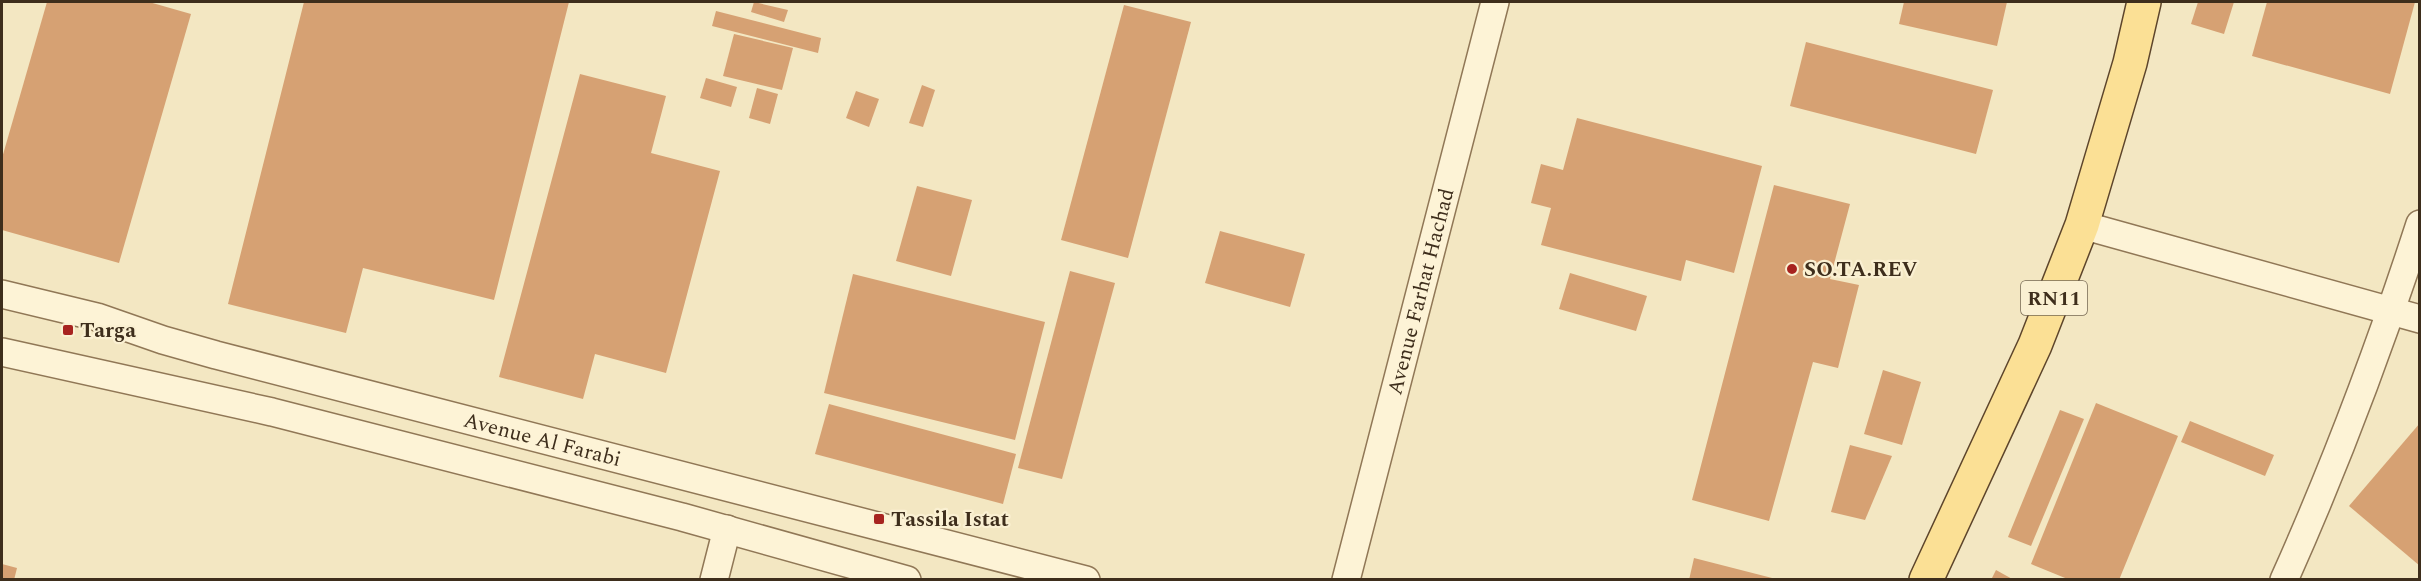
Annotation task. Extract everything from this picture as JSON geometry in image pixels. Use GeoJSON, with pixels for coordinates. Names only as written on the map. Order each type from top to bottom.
{"type":"FeatureCollection","features":[{"type":"Feature","properties":{"kind":"main road","name":"RN11"},"geometry":{"type":"LineString","coordinates":[[1926,579],[2035,345],[2082,225],[2130,63],[2144,2]]}},
{"type":"Feature","properties":{"kind":"street","name":"Avenue Farhat Hachad"},"geometry":{"type":"LineString","coordinates":[[1346,579],[1496,2]]}},
{"type":"Feature","properties":{"kind":"street"},"geometry":{"type":"LineString","coordinates":[[2284,579],[2392,310],[2420,224]]}},
{"type":"Feature","properties":{"kind":"street"},"geometry":{"type":"LineString","coordinates":[[2082,225],[2420,319]]}},
{"type":"Feature","properties":{"kind":"street","name":"Avenue Al Farabi"},"geometry":{"type":"LineString","coordinates":[[2,294],[97,317],[216,355],[1086,579]]}},
{"type":"Feature","properties":{"kind":"street","name":"Avenue Al Farabi"},"geometry":{"type":"LineString","coordinates":[[2,352],[272,412],[727,529],[907,579]]}},
{"type":"Feature","properties":{"kind":"street"},"geometry":{"type":"LineString","coordinates":[[714,579],[727,529]]}},
{"type":"Feature","properties":{"kind":"building"},"geometry":{"type":"Polygon","coordinates":[[[47,2],[149,2],[191,14],[119,263],[2,230],[2,158],[47,2]]]}},
{"type":"Feature","properties":{"kind":"building"},"geometry":{"type":"Polygon","coordinates":[[[304,2],[569,2],[494,300],[363,268],[346,333],[228,304],[304,2]]]}},
{"type":"Feature","properties":{"kind":"building"},"geometry":{"type":"Polygon","coordinates":[[[754,2],[788,10],[784,22],[751,12],[754,2]]]}},
{"type":"Feature","properties":{"kind":"building"},"geometry":{"type":"Polygon","coordinates":[[[1904,2],[2007,2],[1997,46],[1899,24],[1904,2]]]}},
{"type":"Feature","properties":{"kind":"building"},"geometry":{"type":"Polygon","coordinates":[[[2198,2],[2234,2],[2224,34],[2191,24],[2198,2]]]}},
{"type":"Feature","properties":{"kind":"building"},"geometry":{"type":"Polygon","coordinates":[[[2267,2],[2415,2],[2390,94],[2252,56],[2267,2]]]}},
{"type":"Feature","properties":{"kind":"building"},"geometry":{"type":"Polygon","coordinates":[[[1124,5],[1191,22],[1128,258],[1061,240],[1124,5]]]}},
{"type":"Feature","properties":{"kind":"building"},"geometry":{"type":"Polygon","coordinates":[[[716,11],[821,38],[818,53],[712,26],[716,11]]]}},
{"type":"Feature","properties":{"kind":"building"},"geometry":{"type":"Polygon","coordinates":[[[734,34],[793,48],[782,90],[723,76],[734,34]]]}},
{"type":"Feature","properties":{"kind":"building"},"geometry":{"type":"Polygon","coordinates":[[[1806,42],[1993,90],[1976,154],[1790,106],[1806,42]]]}},
{"type":"Feature","properties":{"kind":"building"},"geometry":{"type":"Polygon","coordinates":[[[580,74],[666,96],[651,153],[720,171],[666,373],[595,354],[583,399],[499,377],[580,74]]]}},
{"type":"Feature","properties":{"kind":"building"},"geometry":{"type":"Polygon","coordinates":[[[706,78],[737,87],[731,107],[700,98],[706,78]]]}},
{"type":"Feature","properties":{"kind":"building"},"geometry":{"type":"Polygon","coordinates":[[[922,85],[935,90],[923,127],[909,123],[922,85]]]}},
{"type":"Feature","properties":{"kind":"building"},"geometry":{"type":"Polygon","coordinates":[[[757,88],[778,94],[770,124],[749,118],[757,88]]]}},
{"type":"Feature","properties":{"kind":"building"},"geometry":{"type":"Polygon","coordinates":[[[856,91],[879,99],[869,127],[846,118],[856,91]]]}},
{"type":"Feature","properties":{"kind":"building"},"geometry":{"type":"Polygon","coordinates":[[[1577,118],[1762,166],[1734,273],[1686,260],[1681,281],[1541,245],[1551,208],[1531,203],[1541,164],[1563,170],[1577,118]]]}},
{"type":"Feature","properties":{"kind":"building"},"geometry":{"type":"Polygon","coordinates":[[[1774,185],[1850,204],[1830,279],[1859,285],[1838,368],[1813,362],[1769,521],[1692,500],[1774,185]]]}},
{"type":"Feature","properties":{"kind":"building"},"geometry":{"type":"Polygon","coordinates":[[[917,186],[972,200],[951,276],[896,261],[917,186]]]}},
{"type":"Feature","properties":{"kind":"building"},"geometry":{"type":"Polygon","coordinates":[[[1220,231],[1305,254],[1290,307],[1205,283],[1220,231]]]}},
{"type":"Feature","properties":{"kind":"building"},"geometry":{"type":"Polygon","coordinates":[[[1070,271],[1115,283],[1062,479],[1018,468],[1070,271]]]}},
{"type":"Feature","properties":{"kind":"building"},"geometry":{"type":"Polygon","coordinates":[[[1570,273],[1647,296],[1636,331],[1559,309],[1570,273]]]}},
{"type":"Feature","properties":{"kind":"building"},"geometry":{"type":"Polygon","coordinates":[[[853,274],[1045,322],[1015,440],[824,393],[853,274]]]}},
{"type":"Feature","properties":{"kind":"building"},"geometry":{"type":"Polygon","coordinates":[[[1883,370],[1921,382],[1902,445],[1864,434],[1883,370]]]}},
{"type":"Feature","properties":{"kind":"building"},"geometry":{"type":"Polygon","coordinates":[[[2096,403],[2178,436],[2119,580],[2070,580],[2031,564],[2096,403]]]}},
{"type":"Feature","properties":{"kind":"building"},"geometry":{"type":"Polygon","coordinates":[[[829,404],[1016,454],[1003,504],[815,454],[829,404]]]}},
{"type":"Feature","properties":{"kind":"building"},"geometry":{"type":"Polygon","coordinates":[[[2060,410],[2084,419],[2031,546],[2008,537],[2060,410]]]}},
{"type":"Feature","properties":{"kind":"building"},"geometry":{"type":"Polygon","coordinates":[[[2190,421],[2274,455],[2265,476],[2181,442],[2190,421]]]}},
{"type":"Feature","properties":{"kind":"building"},"geometry":{"type":"Polygon","coordinates":[[[2420,423],[2420,566],[2349,506],[2420,423]]]}},
{"type":"Feature","properties":{"kind":"building"},"geometry":{"type":"Polygon","coordinates":[[[1850,445],[1892,456],[1865,520],[1831,512],[1850,445]]]}},
{"type":"Feature","properties":{"kind":"building"},"geometry":{"type":"Polygon","coordinates":[[[1694,558],[1776,579],[1776,580],[1689,580],[1694,558]]]}},
{"type":"Feature","properties":{"kind":"building"},"geometry":{"type":"Polygon","coordinates":[[[2,564],[17,568],[14,580],[2,580],[2,564]]]}},
{"type":"Feature","properties":{"kind":"building"},"geometry":{"type":"Polygon","coordinates":[[[1996,570],[2014,580],[1991,580],[1996,570]]]}},
{"type":"Feature","properties":{"kind":"place","name":"SO.TA.REV"},"geometry":{"type":"Point","coordinates":[1792,269]}},
{"type":"Feature","properties":{"kind":"place","name":"Targa"},"geometry":{"type":"Point","coordinates":[68,330]}},
{"type":"Feature","properties":{"kind":"place","name":"Tassila Istat"},"geometry":{"type":"Point","coordinates":[879,519]}}]}
